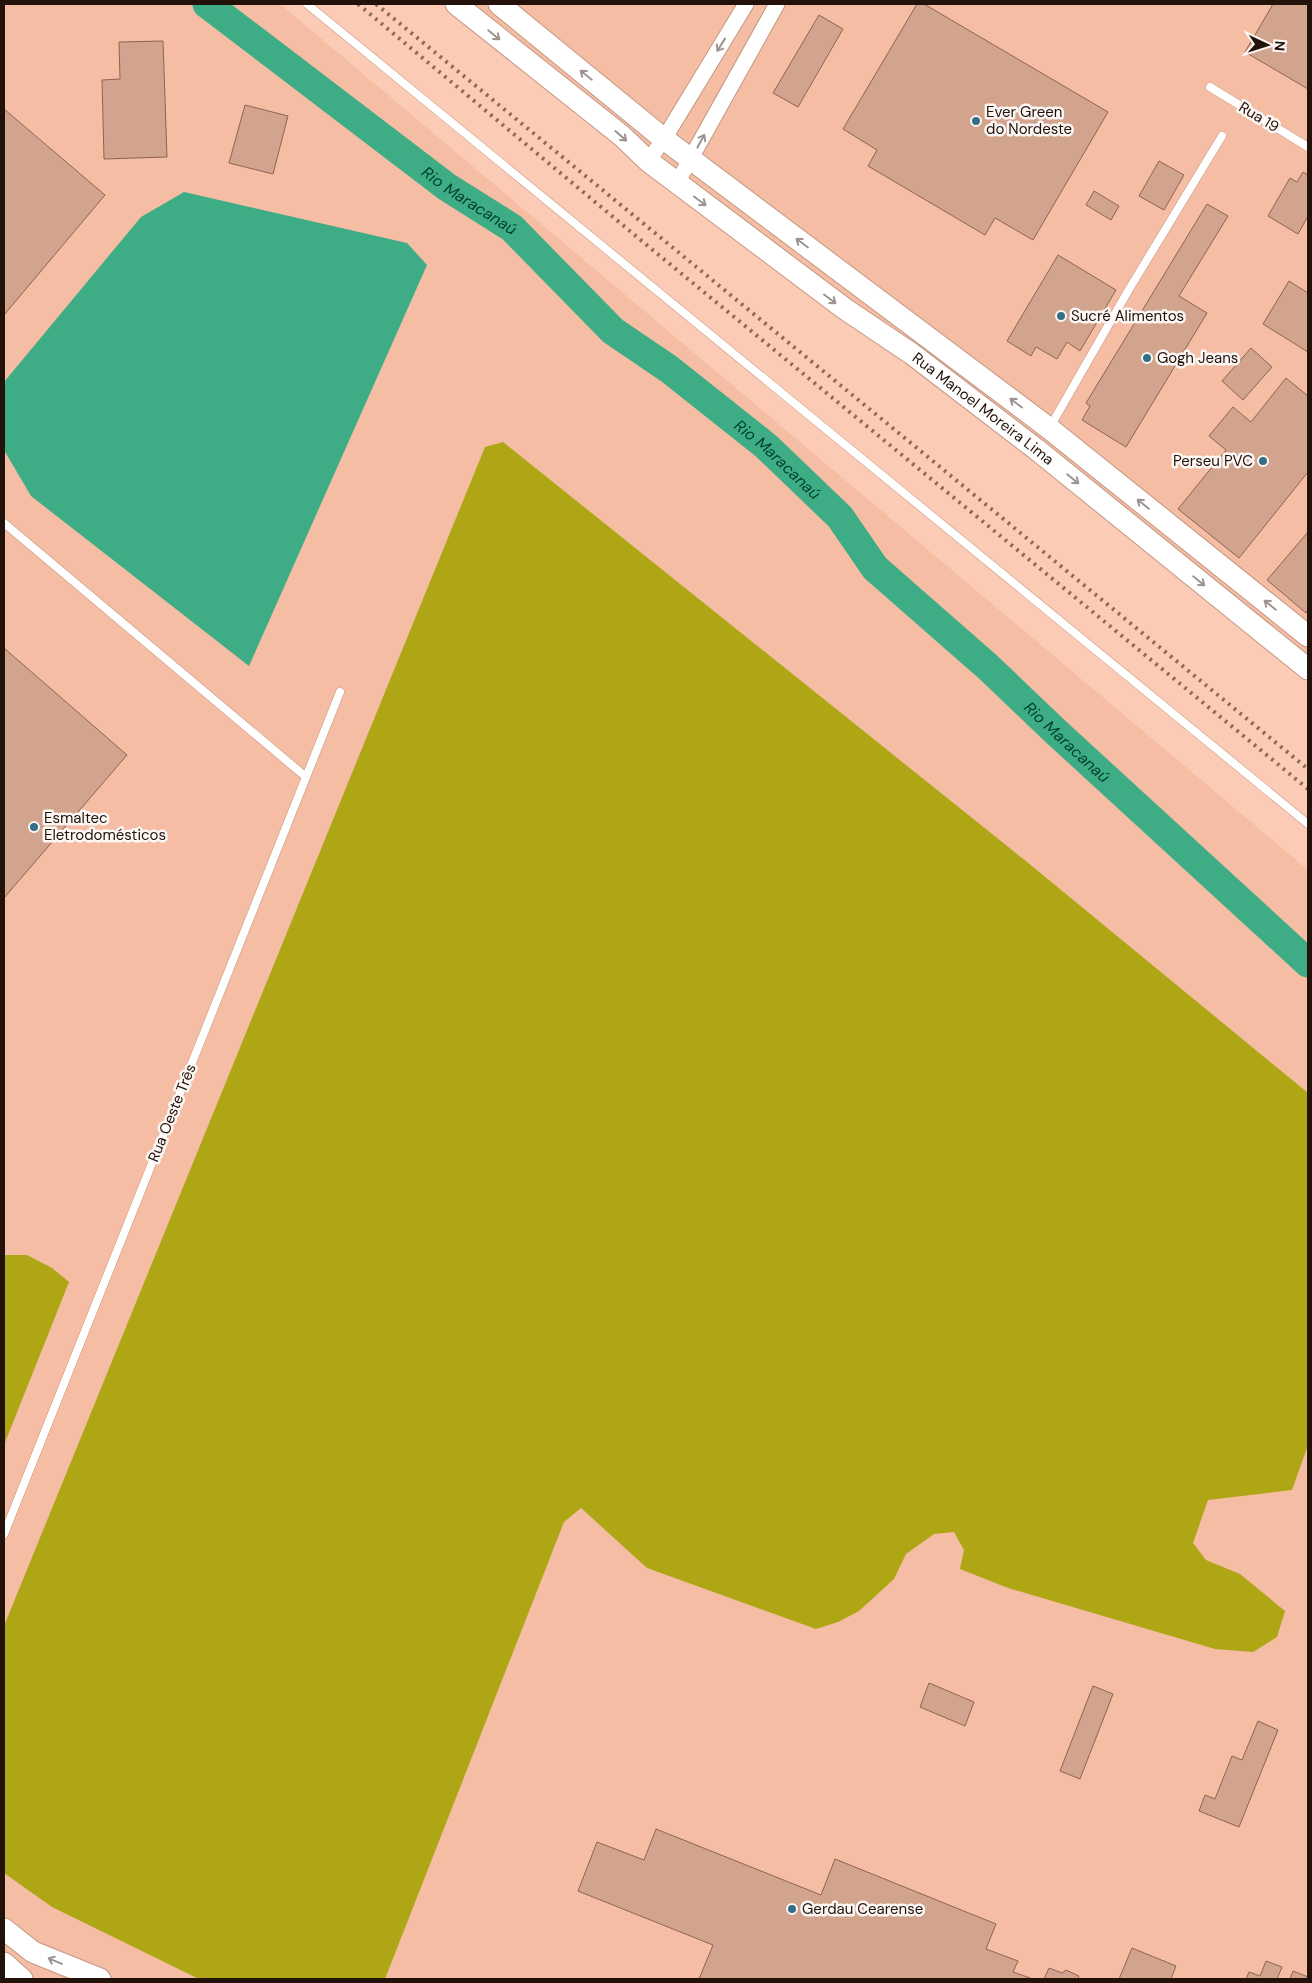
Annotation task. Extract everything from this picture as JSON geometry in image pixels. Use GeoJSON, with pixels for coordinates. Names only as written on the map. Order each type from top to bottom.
{"type":"FeatureCollection","features":[{"type":"Feature","properties":{"kind":"street","name":"Rua Manoel Moreira Lima"},"geometry":{"type":"LineString","coordinates":[[456,4],[622,136],[648,161],[677,184],[844,309],[912,354],[1036,449],[1308,669]]}},
{"type":"Feature","properties":{"kind":"street","name":"Rua Manoel Moreira Lima"},"geometry":{"type":"LineString","coordinates":[[499,4],[664,139],[1050,429],[1308,636]]}},
{"type":"Feature","properties":{"kind":"street"},"geometry":{"type":"LineString","coordinates":[[648,161],[664,139],[746,4]]}},
{"type":"Feature","properties":{"kind":"street"},"geometry":{"type":"LineString","coordinates":[[677,184],[777,4]]}},
{"type":"Feature","properties":{"kind":"street"},"geometry":{"type":"LineString","coordinates":[[4,1929],[33,1952],[100,1979]]}},
{"type":"Feature","properties":{"kind":"street"},"geometry":{"type":"LineString","coordinates":[[4,1964],[22,1979]]}},
{"type":"Feature","properties":{"kind":"lane"},"geometry":{"type":"LineString","coordinates":[[307,4],[1308,824]]}},
{"type":"Feature","properties":{"kind":"lane","name":"Rua 19"},"geometry":{"type":"LineString","coordinates":[[1210,87],[1308,147]]}},
{"type":"Feature","properties":{"kind":"lane"},"geometry":{"type":"LineString","coordinates":[[1050,429],[1128,291],[1222,136]]}},
{"type":"Feature","properties":{"kind":"lane"},"geometry":{"type":"LineString","coordinates":[[4,523],[306,777]]}},
{"type":"Feature","properties":{"kind":"lane","name":"Rua Oeste Três"},"geometry":{"type":"LineString","coordinates":[[4,1534],[340,692]]}},
{"type":"Feature","properties":{"kind":"shaded area"},"geometry":{"type":"Polygon","coordinates":[[[4,4],[280,4],[1308,870],[1308,1979],[4,1979],[4,4]]]}},
{"type":"Feature","properties":{"kind":"shaded area"},"geometry":{"type":"Polygon","coordinates":[[[467,4],[1308,4],[1308,664],[957,374],[789,257],[629,138],[467,4]]]}},
{"type":"Feature","properties":{"kind":"shaded area"},"geometry":{"type":"Polygon","coordinates":[[[184,192],[407,243],[427,265],[249,666],[31,496],[4,450],[4,382],[141,217],[184,192]]]}},
{"type":"Feature","properties":{"kind":"shaded area"},"geometry":{"type":"Polygon","coordinates":[[[503,442],[1027,862],[1308,1093],[1308,1445],[1292,1490],[1208,1500],[1193,1543],[1206,1560],[1240,1574],[1285,1611],[1277,1637],[1253,1652],[1215,1649],[1008,1588],[960,1569],[964,1550],[954,1532],[934,1534],[906,1554],[894,1579],[859,1611],[838,1622],[816,1629],[647,1568],[581,1508],[564,1522],[385,1979],[199,1979],[52,1907],[4,1873],[4,1626],[485,447],[503,442]]]}},
{"type":"Feature","properties":{"kind":"shaded area"},"geometry":{"type":"Polygon","coordinates":[[[4,1255],[27,1255],[52,1268],[69,1282],[4,1445],[4,1255]]]}},
{"type":"Feature","properties":{"kind":"building","name":"Ever Green do Nordeste"},"geometry":{"type":"Polygon","coordinates":[[[917,4],[924,4],[1108,112],[1033,240],[995,218],[985,235],[868,166],[877,150],[843,129],[917,4]]]}},
{"type":"Feature","properties":{"kind":"building"},"geometry":{"type":"Polygon","coordinates":[[[1273,4],[1308,4],[1308,89],[1245,52],[1273,4]]]}},
{"type":"Feature","properties":{"kind":"building"},"geometry":{"type":"Polygon","coordinates":[[[819,15],[843,29],[798,107],[773,93],[819,15]]]}},
{"type":"Feature","properties":{"kind":"building"},"geometry":{"type":"Polygon","coordinates":[[[163,41],[167,157],[104,159],[102,80],[120,79],[119,42],[163,41]]]}},
{"type":"Feature","properties":{"kind":"building"},"geometry":{"type":"Polygon","coordinates":[[[245,105],[288,116],[273,174],[229,163],[245,105]]]}},
{"type":"Feature","properties":{"kind":"building"},"geometry":{"type":"Polygon","coordinates":[[[4,109],[105,195],[4,315],[4,109]]]}},
{"type":"Feature","properties":{"kind":"building"},"geometry":{"type":"Polygon","coordinates":[[[1159,161],[1184,175],[1164,210],[1139,196],[1159,161]]]}},
{"type":"Feature","properties":{"kind":"building"},"geometry":{"type":"Polygon","coordinates":[[[1303,172],[1308,175],[1308,216],[1298,234],[1268,216],[1290,178],[1297,182],[1303,172]]]}},
{"type":"Feature","properties":{"kind":"building"},"geometry":{"type":"Polygon","coordinates":[[[1094,191],[1119,206],[1111,220],[1086,205],[1094,191]]]}},
{"type":"Feature","properties":{"kind":"building","name":"Gogh Jeans"},"geometry":{"type":"Polygon","coordinates":[[[1207,204],[1228,216],[1179,296],[1207,313],[1126,447],[1082,420],[1090,406],[1086,403],[1207,204]]]}},
{"type":"Feature","properties":{"kind":"building","name":"Sucré Alimentos"},"geometry":{"type":"Polygon","coordinates":[[[1058,255],[1116,290],[1080,351],[1067,342],[1057,359],[1036,347],[1031,356],[1007,341],[1058,255]]]}},
{"type":"Feature","properties":{"kind":"building"},"geometry":{"type":"Polygon","coordinates":[[[1289,281],[1308,293],[1308,352],[1263,324],[1289,281]]]}},
{"type":"Feature","properties":{"kind":"building"},"geometry":{"type":"Polygon","coordinates":[[[1251,348],[1272,367],[1243,400],[1222,381],[1251,348]]]}},
{"type":"Feature","properties":{"kind":"building","name":"Perseu PVC"},"geometry":{"type":"Polygon","coordinates":[[[1286,378],[1308,396],[1308,472],[1239,558],[1178,509],[1226,450],[1209,436],[1233,407],[1251,422],[1286,378]]]}},
{"type":"Feature","properties":{"kind":"building"},"geometry":{"type":"Polygon","coordinates":[[[1308,532],[1308,610],[1306,613],[1267,580],[1308,532]]]}},
{"type":"Feature","properties":{"kind":"building","name":"Esmaltec Eletrodomésticos"},"geometry":{"type":"Polygon","coordinates":[[[4,648],[127,755],[4,898],[4,648]]]}},
{"type":"Feature","properties":{"kind":"building"},"geometry":{"type":"Polygon","coordinates":[[[929,1683],[974,1702],[965,1726],[920,1707],[929,1683]]]}},
{"type":"Feature","properties":{"kind":"building"},"geometry":{"type":"Polygon","coordinates":[[[1093,1686],[1113,1694],[1080,1779],[1060,1771],[1093,1686]]]}},
{"type":"Feature","properties":{"kind":"building"},"geometry":{"type":"Polygon","coordinates":[[[1258,1721],[1278,1730],[1239,1827],[1199,1811],[1205,1795],[1215,1799],[1232,1756],[1242,1760],[1258,1721]]]}},
{"type":"Feature","properties":{"kind":"building","name":"Gerdau Cearense"},"geometry":{"type":"Polygon","coordinates":[[[656,1829],[821,1895],[835,1859],[996,1924],[986,1949],[1018,1961],[1013,1972],[1033,1979],[699,1979],[713,1945],[578,1891],[597,1842],[644,1860],[656,1829]]]}},
{"type":"Feature","properties":{"kind":"building"},"geometry":{"type":"Polygon","coordinates":[[[1132,1948],[1176,1966],[1171,1979],[1119,1979],[1132,1948]]]}},
{"type":"Feature","properties":{"kind":"building"},"geometry":{"type":"Polygon","coordinates":[[[1266,1961],[1282,1967],[1277,1979],[1246,1979],[1249,1972],[1260,1976],[1266,1961]]]}},
{"type":"Feature","properties":{"kind":"building"},"geometry":{"type":"Polygon","coordinates":[[[1049,1968],[1062,1973],[1066,1970],[1079,1976],[1078,1979],[1044,1979],[1049,1968]]]}},
{"type":"Feature","properties":{"kind":"building"},"geometry":{"type":"Polygon","coordinates":[[[1293,1971],[1308,1977],[1308,1979],[1290,1979],[1293,1971]]]}},
{"type":"Feature","properties":{"kind":"waterway","name":"Rio Maracanaú"},"geometry":{"type":"LineString","coordinates":[[207,4],[447,187],[512,228],[613,331],[669,369],[766,446],[840,517],[875,568],[988,667],[1308,963]]}},
{"type":"Feature","properties":{"kind":"railway"},"geometry":{"type":"LineString","coordinates":[[358,4],[643,242],[1308,789]]}},
{"type":"Feature","properties":{"kind":"railway"},"geometry":{"type":"LineString","coordinates":[[376,4],[1308,769]]}},
{"type":"Feature","properties":{"kind":"place","name":"Ever Green do Nordeste"},"geometry":{"type":"Point","coordinates":[976,121]}},
{"type":"Feature","properties":{"kind":"place","name":"Sucré Alimentos"},"geometry":{"type":"Point","coordinates":[1061,316]}},
{"type":"Feature","properties":{"kind":"place","name":"Gogh Jeans"},"geometry":{"type":"Point","coordinates":[1147,358]}},
{"type":"Feature","properties":{"kind":"place","name":"Perseu PVC"},"geometry":{"type":"Point","coordinates":[1263,461]}},
{"type":"Feature","properties":{"kind":"place","name":"Esmaltec Eletrodomésticos"},"geometry":{"type":"Point","coordinates":[34,827]}},
{"type":"Feature","properties":{"kind":"place","name":"Gerdau Cearense"},"geometry":{"type":"Point","coordinates":[792,1909]}}]}
